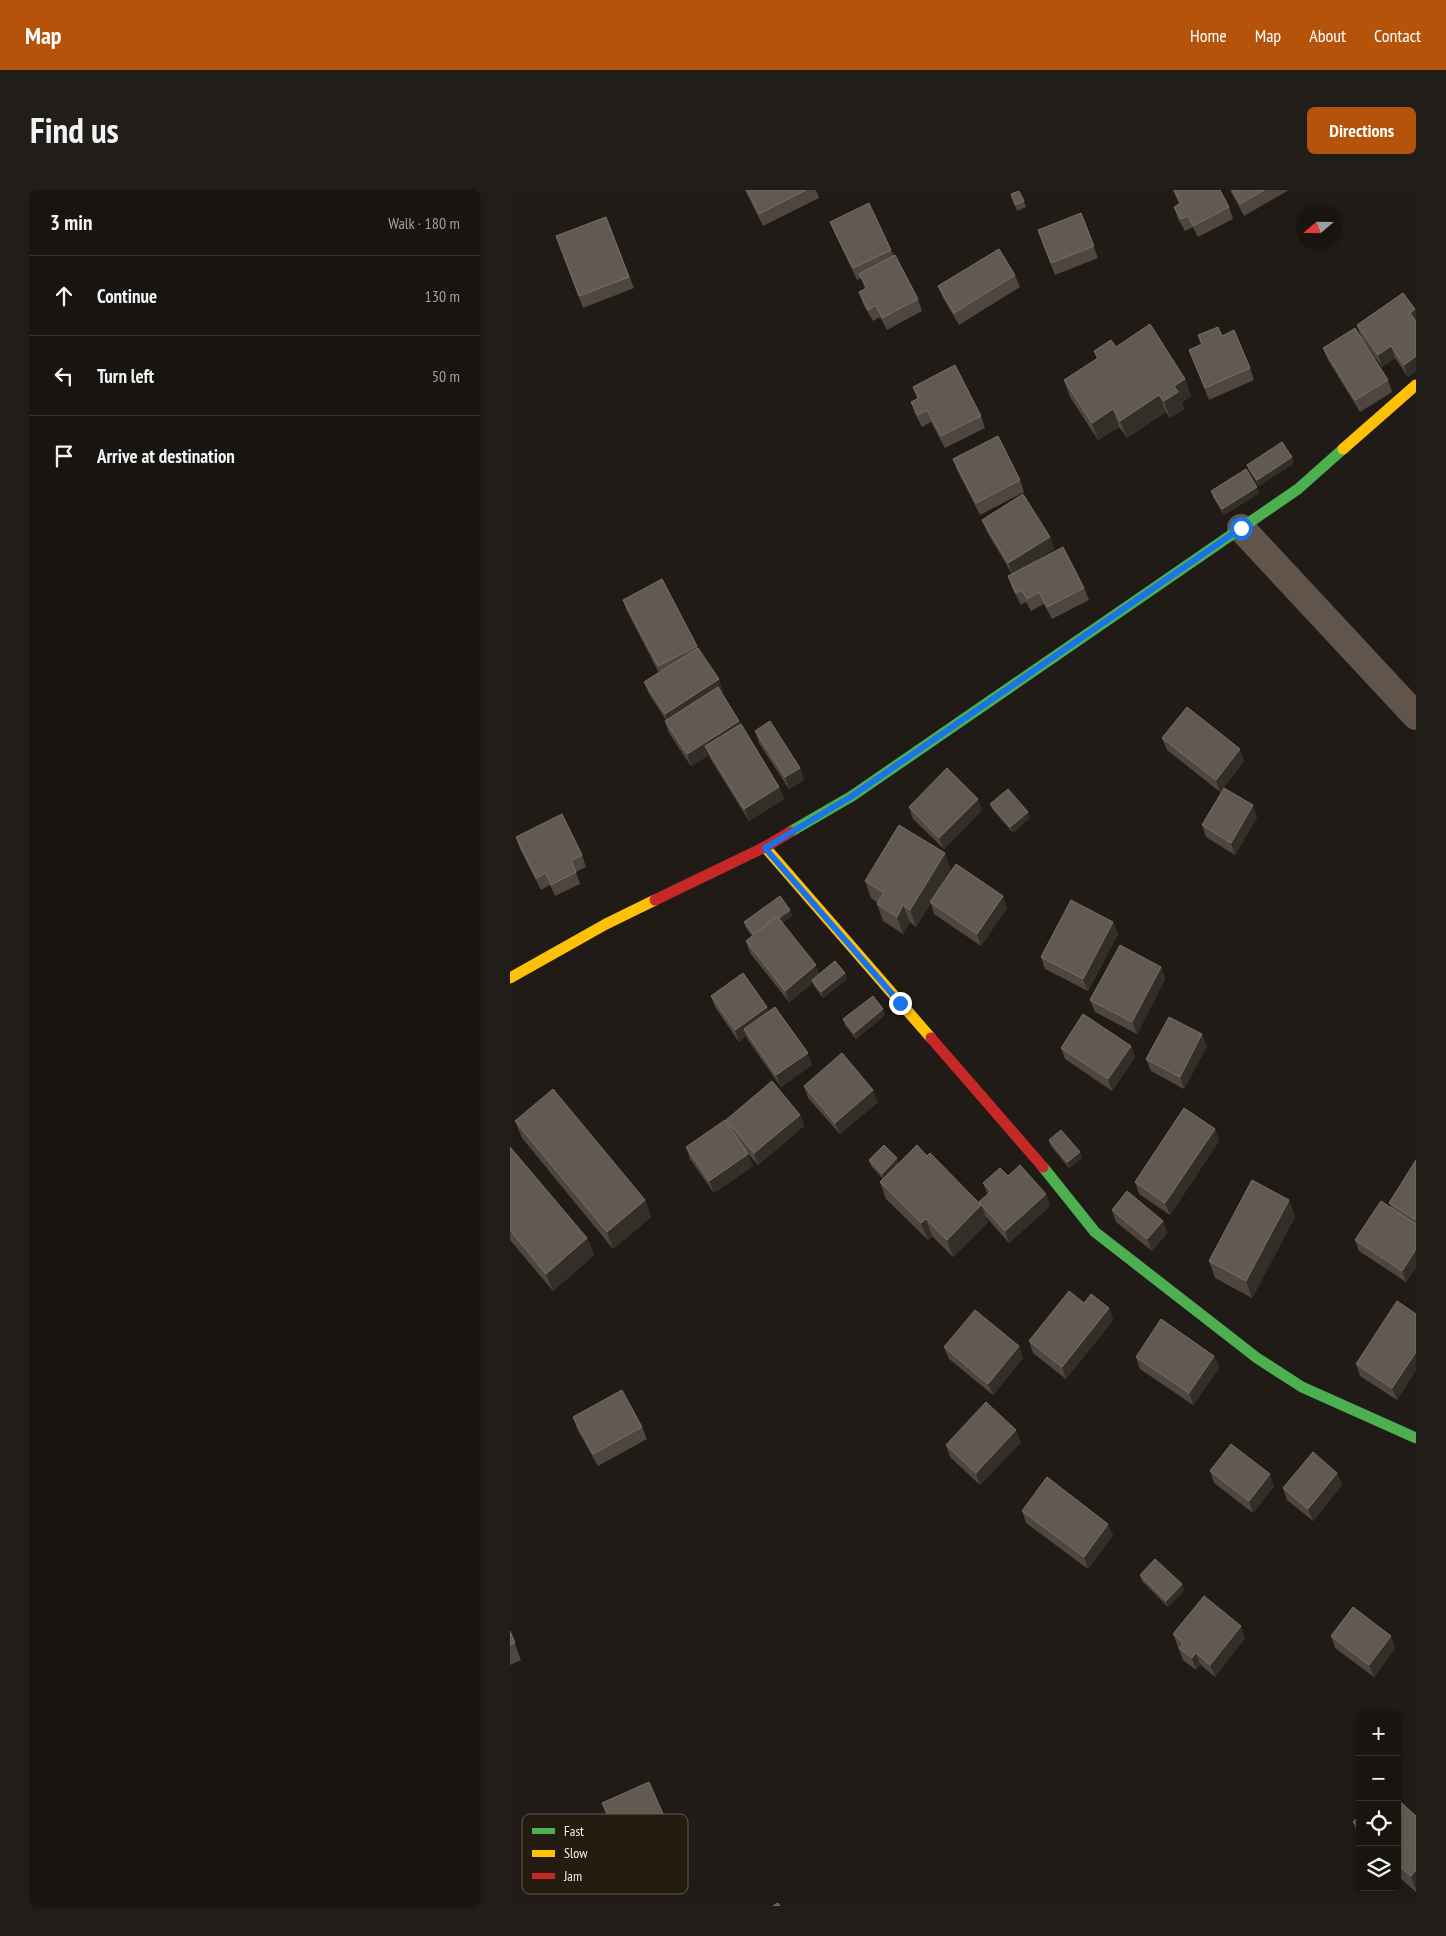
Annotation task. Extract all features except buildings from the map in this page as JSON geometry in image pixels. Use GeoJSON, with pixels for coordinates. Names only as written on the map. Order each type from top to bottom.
{"type":"FeatureCollection","features":[{"type":"Feature","properties":{"kind":"street"},"geometry":{"type":"LineString","coordinates":[[510,978],[606,924],[765,848],[852,796],[1298,489],[1416,385]]}},
{"type":"Feature","properties":{"kind":"street"},"geometry":{"type":"LineString","coordinates":[[1241,528],[1416,716]]}},
{"type":"Feature","properties":{"kind":"street"},"geometry":{"type":"LineString","coordinates":[[765,848],[1050,1175],[1095,1232],[1264,1363],[1302,1387],[1416,1438]]}},
{"type":"Feature","properties":{"kind":"traffic: fast"},"geometry":{"type":"LineString","coordinates":[[790,832],[852,796],[1298,489],[1343,449]]}},
{"type":"Feature","properties":{"kind":"traffic: fast"},"geometry":{"type":"LineString","coordinates":[[1043,1167],[1095,1232],[1257,1358],[1302,1387],[1416,1438]]}},
{"type":"Feature","properties":{"kind":"traffic: slow"},"geometry":{"type":"LineString","coordinates":[[1343,449],[1416,385]]}},
{"type":"Feature","properties":{"kind":"traffic: slow"},"geometry":{"type":"LineString","coordinates":[[765,847],[931,1038]]}},
{"type":"Feature","properties":{"kind":"traffic: slow"},"geometry":{"type":"LineString","coordinates":[[510,978],[606,924],[655,900]]}},
{"type":"Feature","properties":{"kind":"traffic: jam"},"geometry":{"type":"LineString","coordinates":[[655,900],[765,847],[790,832]]}},
{"type":"Feature","properties":{"kind":"traffic: jam"},"geometry":{"type":"LineString","coordinates":[[931,1038],[1043,1167]]}},
{"type":"Feature","properties":{"kind":"route"},"geometry":{"type":"LineString","coordinates":[[900,1003],[765,848],[852,796],[1241,528]]}}]}
